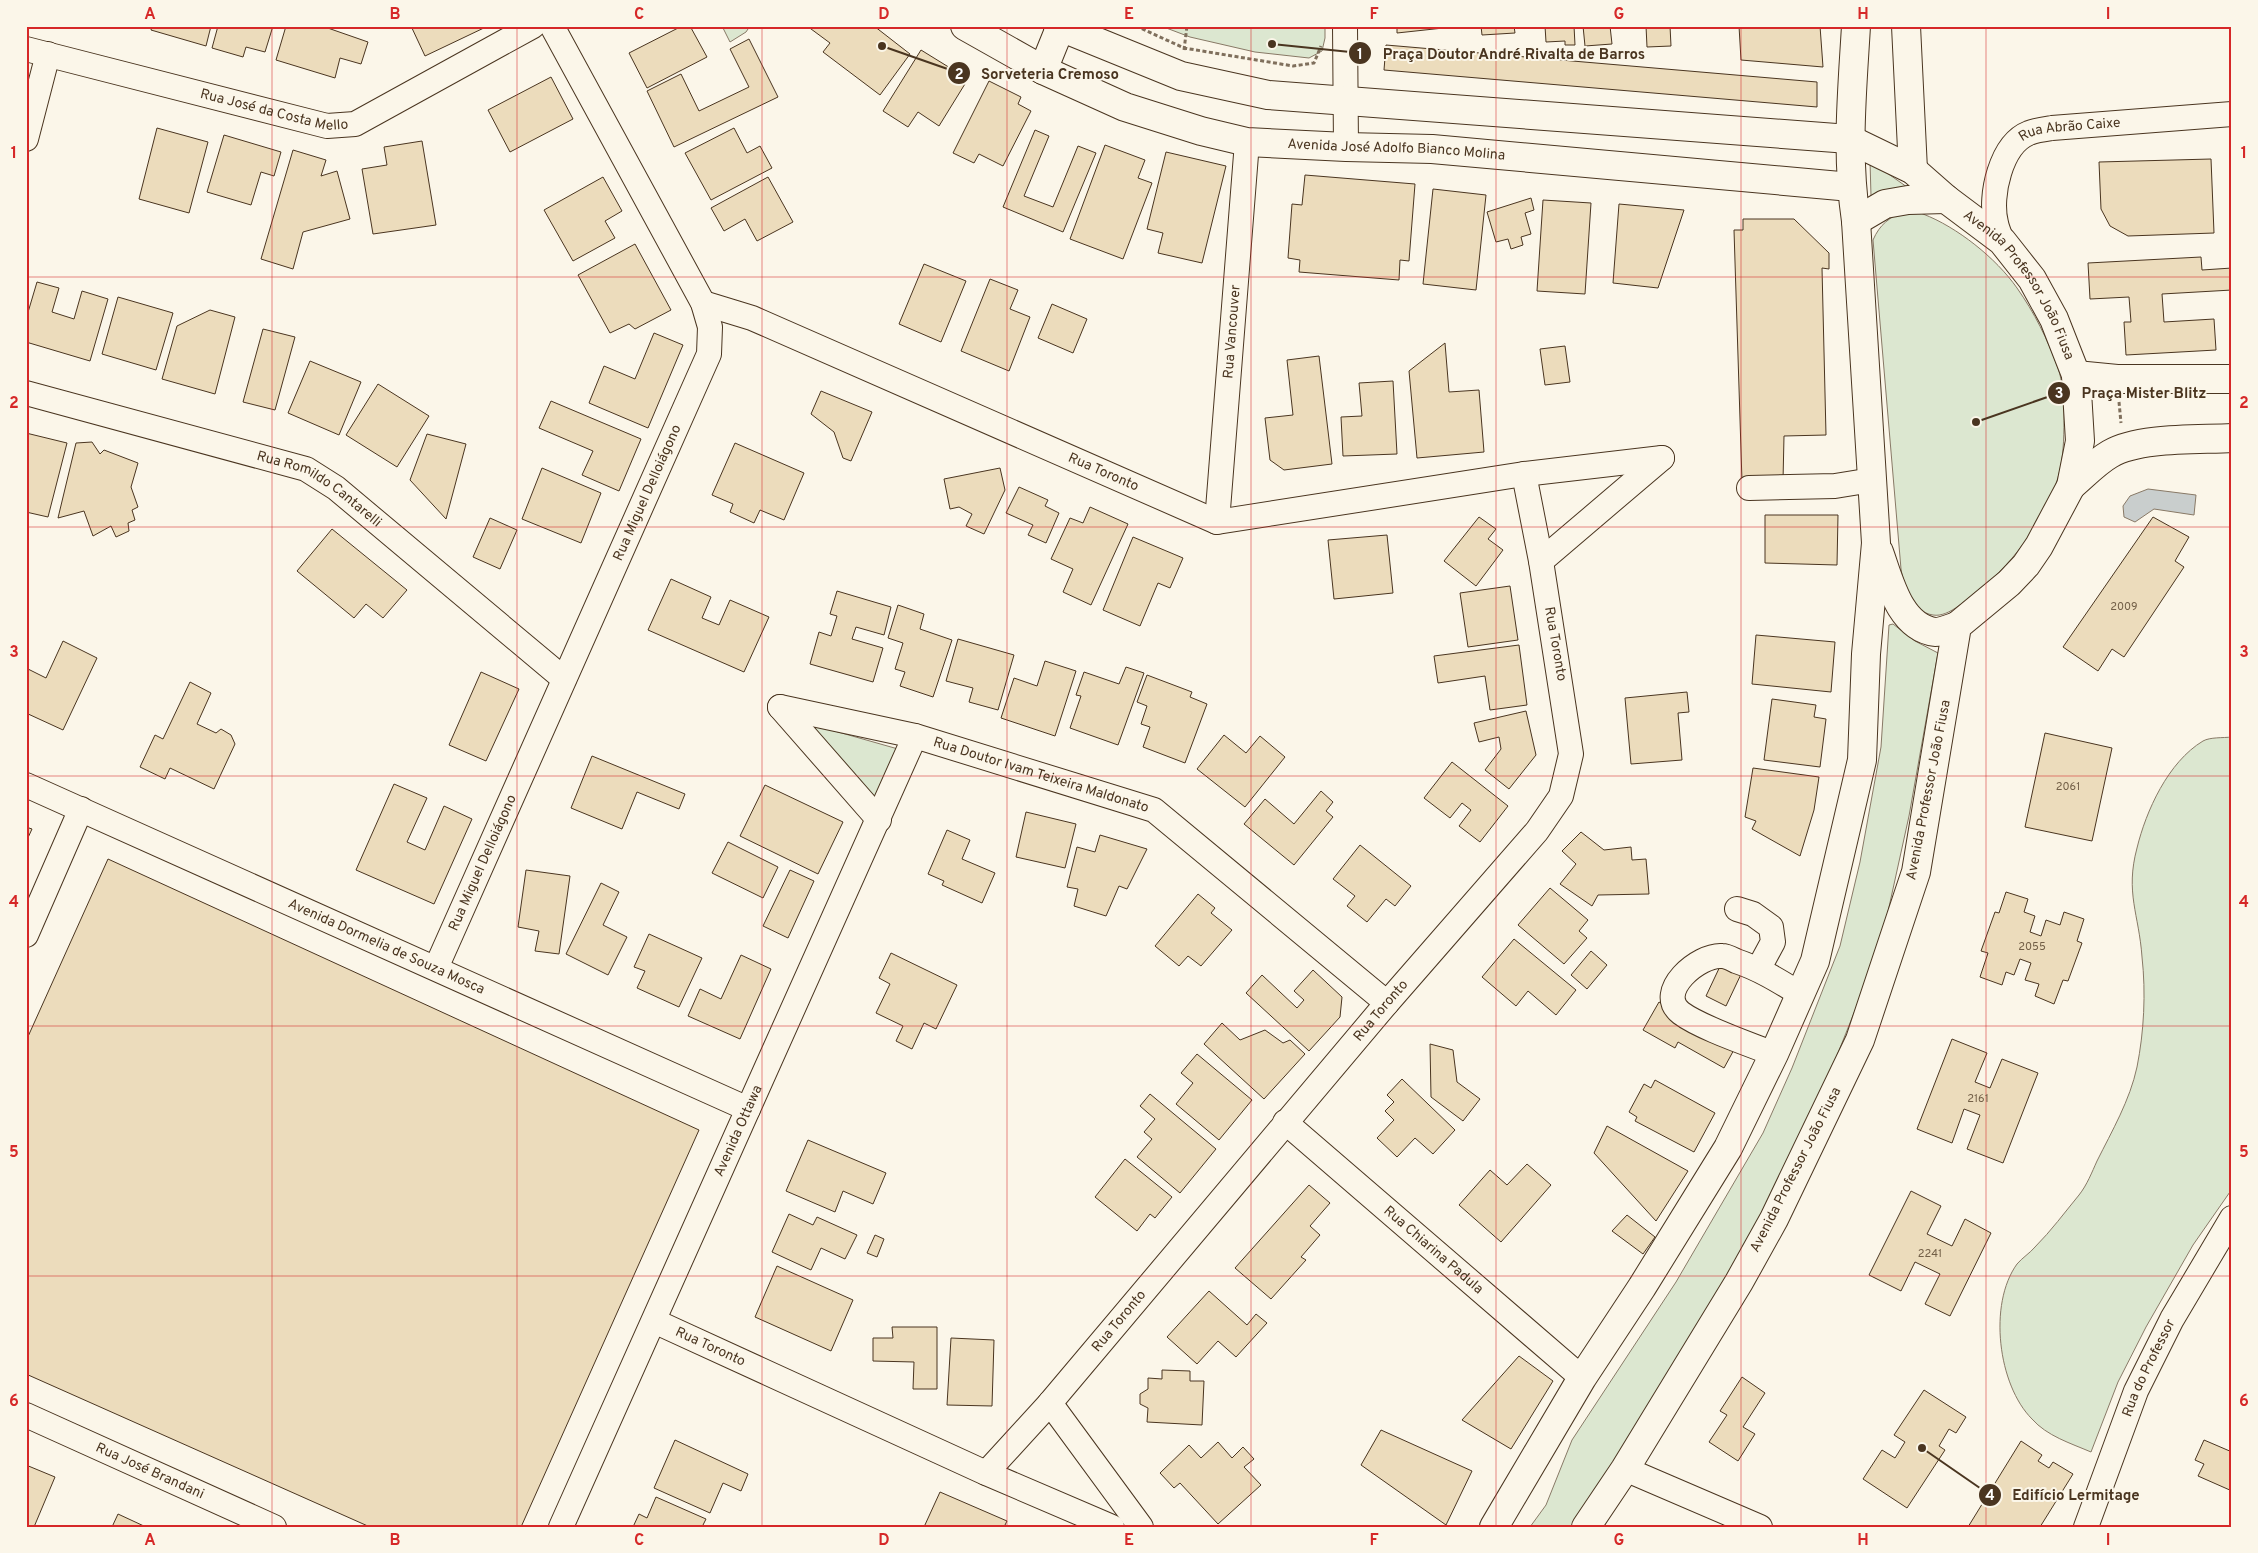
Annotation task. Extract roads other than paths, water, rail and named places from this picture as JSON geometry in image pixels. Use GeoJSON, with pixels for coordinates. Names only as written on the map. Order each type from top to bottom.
{"type":"FeatureCollection","features":[{"type":"Feature","properties":{"kind":"main road","name":"Avenida José Adolfo Bianco Molina"},"geometry":{"type":"LineString","coordinates":[[965,26],[1043,70],[1125,107],[1201,131],[1247,142],[1432,149],[1851,187]]}},
{"type":"Feature","properties":{"kind":"main road"},"geometry":{"type":"LineString","coordinates":[[1494,1527],[1582,1378],[1642,1287],[1728,1148],[1774,1054],[1815,961],[1862,760],[1866,654],[1876,543],[1849,139],[1856,26]]}},
{"type":"Feature","properties":{"kind":"main road"},"geometry":{"type":"LineString","coordinates":[[1906,26],[1913,170]]}},
{"type":"Feature","properties":{"kind":"main road"},"geometry":{"type":"LineString","coordinates":[[1043,70],[1059,27],[1181,76],[1268,95],[1849,139]]}},
{"type":"Feature","properties":{"kind":"main road","name":"Avenida Professor João Fiusa"},"geometry":{"type":"LineString","coordinates":[[1586,1527],[1625,1469],[1739,1282],[1774,1219],[1860,1040],[1916,872],[1957,626],[2009,582],[2040,546],[2071,486],[2080,442],[2076,375],[2054,319],[2032,279],[2002,241],[1946,199],[1913,170],[1849,139]]}},
{"type":"Feature","properties":{"kind":"main road"},"geometry":{"type":"LineString","coordinates":[[1856,222],[1885,204],[1908,200],[1946,199]]}},
{"type":"Feature","properties":{"kind":"main road"},"geometry":{"type":"LineString","coordinates":[[2076,375],[2116,379],[2232,380]]}},
{"type":"Feature","properties":{"kind":"main road"},"geometry":{"type":"LineString","coordinates":[[2071,486],[2109,454],[2143,443],[2232,438]]}},
{"type":"Feature","properties":{"kind":"main road"},"geometry":{"type":"LineString","coordinates":[[1876,543],[1898,606],[1919,626],[1936,632],[1957,626]]}},
{"type":"Feature","properties":{"kind":"street","name":"Rua José da Costa Mello"},"geometry":{"type":"LineString","coordinates":[[37,52],[327,126],[356,124],[533,26]]}},
{"type":"Feature","properties":{"kind":"street","name":"Rua Miguel Delloiágono"},"geometry":{"type":"LineString","coordinates":[[436,968],[709,354],[710,327],[703,303],[552,26]]}},
{"type":"Feature","properties":{"kind":"street"},"geometry":{"type":"LineString","coordinates":[[1345,26],[1348,102],[1346,147]]}},
{"type":"Feature","properties":{"kind":"street"},"geometry":{"type":"LineString","coordinates":[[26,139],[37,52]]}},
{"type":"Feature","properties":{"kind":"street","name":"Rua Abrão Caixe"},"geometry":{"type":"LineString","coordinates":[[2002,241],[1995,221],[1998,173],[2012,146],[2028,133],[2052,128],[2232,114]]}},
{"type":"Feature","properties":{"kind":"street","name":"Rua Vancouver"},"geometry":{"type":"LineString","coordinates":[[1218,522],[1247,142]]}},
{"type":"Feature","properties":{"kind":"street","name":"Rua Toronto"},"geometry":{"type":"LineString","coordinates":[[703,303],[752,318],[1218,522]]}},
{"type":"Feature","properties":{"kind":"street","name":"Rua Romildo Cantarelli"},"geometry":{"type":"LineString","coordinates":[[26,393],[306,469],[336,488],[564,679]]}},
{"type":"Feature","properties":{"kind":"street"},"geometry":{"type":"LineString","coordinates":[[1218,522],[1524,474],[1662,458],[1541,561]]}},
{"type":"Feature","properties":{"kind":"street","name":"Rua Toronto"},"geometry":{"type":"LineString","coordinates":[[986,1473],[1050,1403],[1387,1002],[1537,831],[1561,796],[1571,754],[1541,561],[1524,474]]}},
{"type":"Feature","properties":{"kind":"street"},"geometry":{"type":"LineString","coordinates":[[1749,488],[1834,486],[1872,480]]}},
{"type":"Feature","properties":{"kind":"street","name":"Rua Doutor Ivam Teixeira Maldonato"},"geometry":{"type":"LineString","coordinates":[[879,820],[780,707],[915,736],[1154,810],[1387,1002]]}},
{"type":"Feature","properties":{"kind":"street","name":"Avenida Ottawa"},"geometry":{"type":"LineString","coordinates":[[561,1527],[915,736]]}},
{"type":"Feature","properties":{"kind":"street","name":"Avenida Dormelia de Souza Mosca"},"geometry":{"type":"LineString","coordinates":[[26,785],[748,1109]]}},
{"type":"Feature","properties":{"kind":"street"},"geometry":{"type":"LineString","coordinates":[[26,935],[82,809]]}},
{"type":"Feature","properties":{"kind":"street"},"geometry":{"type":"LineString","coordinates":[[1737,909],[1753,914],[1771,927],[1773,942],[1759,968]]}},
{"type":"Feature","properties":{"kind":"street"},"geometry":{"type":"LineString","coordinates":[[1774,1054],[1694,1021],[1679,1012],[1672,998],[1675,986],[1684,973],[1702,960],[1722,956],[1759,968],[1800,994]]}},
{"type":"Feature","properties":{"kind":"street","name":"Rua Chiarina Padula"},"geometry":{"type":"LineString","coordinates":[[1285,1122],[1582,1378]]}},
{"type":"Feature","properties":{"kind":"street","name":"Rua do Professor"},"geometry":{"type":"LineString","coordinates":[[2086,1527],[2136,1391],[2172,1319],[2232,1218]]}},
{"type":"Feature","properties":{"kind":"street","name":"Rua Toronto"},"geometry":{"type":"LineString","coordinates":[[654,1321],[986,1473],[1112,1527]]}},
{"type":"Feature","properties":{"kind":"street"},"geometry":{"type":"LineString","coordinates":[[1050,1403],[1141,1527]]}},
{"type":"Feature","properties":{"kind":"street","name":"Rua José Brandani"},"geometry":{"type":"LineString","coordinates":[[26,1415],[274,1527]]}},
{"type":"Feature","properties":{"kind":"street"},"geometry":{"type":"LineString","coordinates":[[1625,1469],[1760,1527]]}},
{"type":"Feature","properties":{"kind":"place","name":"Praça Doutor André Rivalta de Barros"},"geometry":{"type":"Point","coordinates":[1272,44]}},
{"type":"Feature","properties":{"kind":"place","name":"Sorveteria Cremoso"},"geometry":{"type":"Point","coordinates":[882,46]}},
{"type":"Feature","properties":{"kind":"place","name":"Praça Mister Blitz"},"geometry":{"type":"Point","coordinates":[1976,422]}},
{"type":"Feature","properties":{"kind":"place","name":"Edifício Lermitage"},"geometry":{"type":"Point","coordinates":[1922,1448]}}]}
